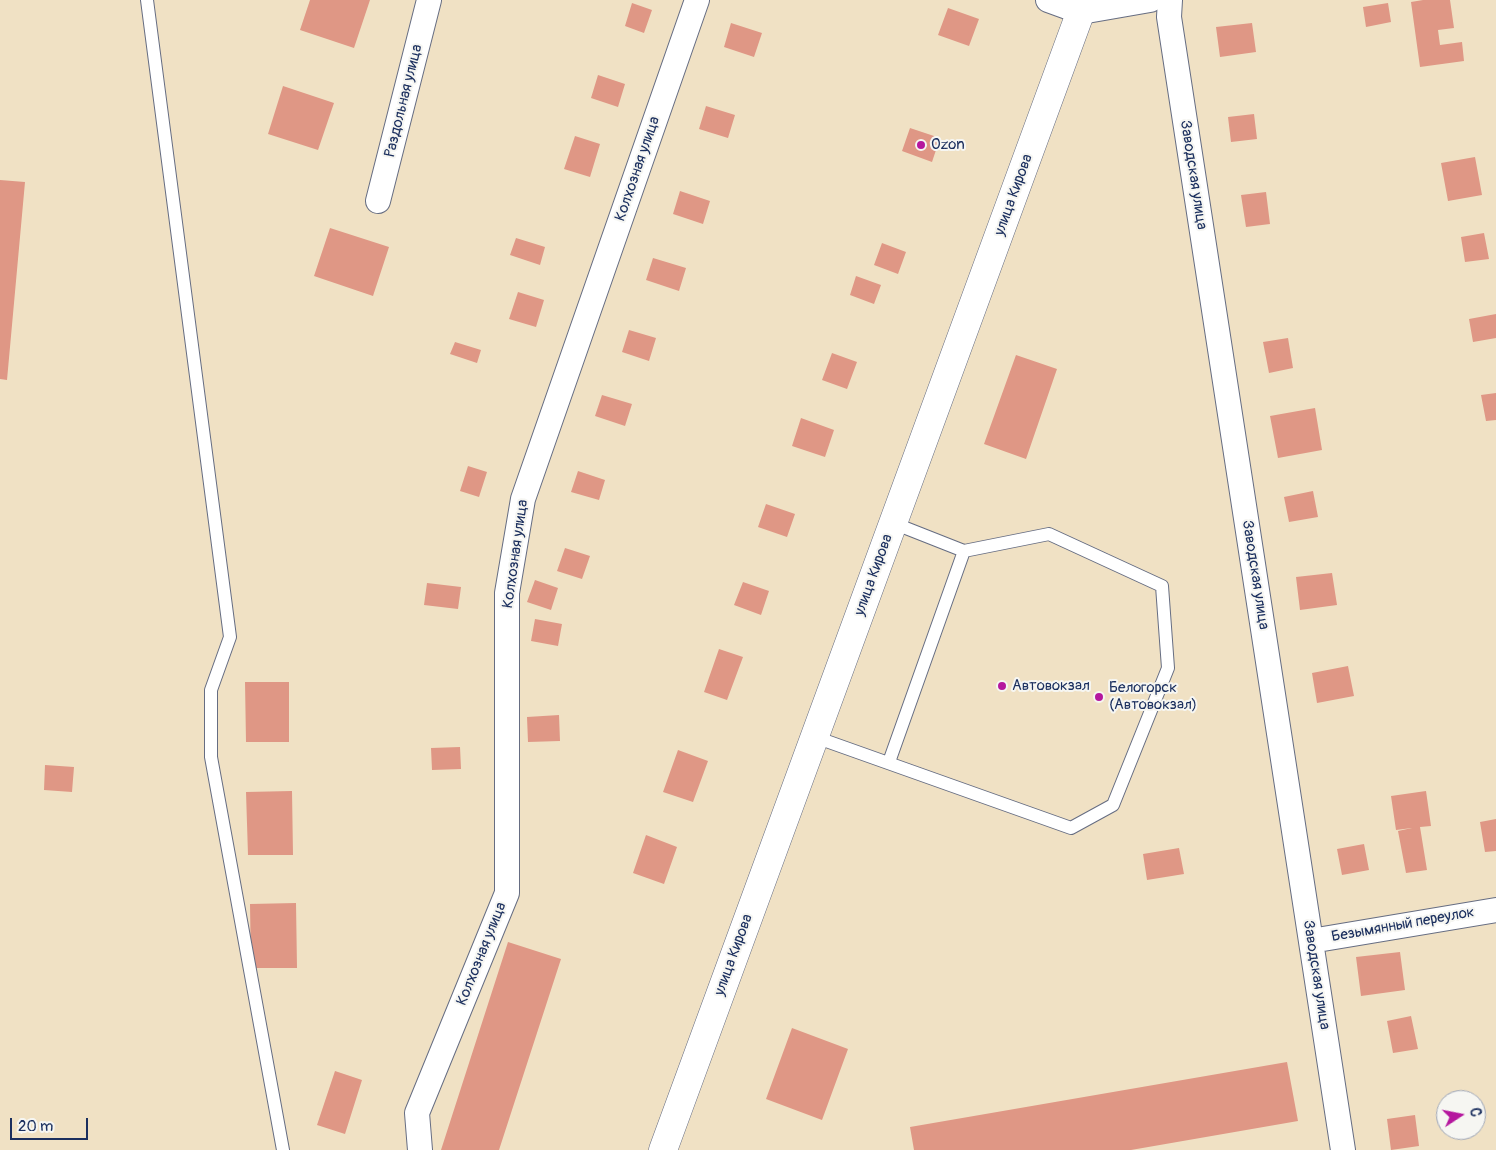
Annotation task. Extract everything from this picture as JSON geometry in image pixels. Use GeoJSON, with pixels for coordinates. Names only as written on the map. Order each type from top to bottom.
{"type":"FeatureCollection","features":[{"type":"Feature","properties":{"kind":"main road","name":"улица Кирова"},"geometry":{"type":"LineString","coordinates":[[663,1150],[1083,6]]}},
{"type":"Feature","properties":{"kind":"street","name":"Раздольная улица"},"geometry":{"type":"LineString","coordinates":[[378,202],[428,0]]}},
{"type":"Feature","properties":{"kind":"street","name":"Колхозная улица"},"geometry":{"type":"LineString","coordinates":[[420,1150],[417,1113],[507,893],[507,593],[523,499],[697,0]]}},
{"type":"Feature","properties":{"kind":"street"},"geometry":{"type":"LineString","coordinates":[[1048,0],[1083,6],[1150,0]]}},
{"type":"Feature","properties":{"kind":"street","name":"Заводская улица"},"geometry":{"type":"LineString","coordinates":[[1170,0],[1169,17],[1343,1150]]}},
{"type":"Feature","properties":{"kind":"street","name":"Безымянный переулок"},"geometry":{"type":"LineString","coordinates":[[1311,941],[1496,910]]}},
{"type":"Feature","properties":{"kind":"lane"},"geometry":{"type":"LineString","coordinates":[[147,0],[230,637],[212,690],[211,757],[284,1150]]}},
{"type":"Feature","properties":{"kind":"lane"},"geometry":{"type":"LineString","coordinates":[[815,737],[1071,828],[1113,805],[1168,668],[1162,586],[1049,534],[964,551],[893,523]]}},
{"type":"Feature","properties":{"kind":"lane"},"geometry":{"type":"LineString","coordinates":[[889,762],[964,551]]}},
{"type":"Feature","properties":{"kind":"building"},"geometry":{"type":"Polygon","coordinates":[[[310,0],[370,0],[354,48],[300,30],[310,0]]]}},
{"type":"Feature","properties":{"kind":"building"},"geometry":{"type":"Polygon","coordinates":[[[1450,0],[1454,28],[1438,30],[1440,45],[1462,42],[1464,61],[1420,67],[1411,2],[1450,0]]]}},
{"type":"Feature","properties":{"kind":"building"},"geometry":{"type":"Polygon","coordinates":[[[632,3],[652,10],[644,33],[625,26],[632,3]]]}},
{"type":"Feature","properties":{"kind":"building"},"geometry":{"type":"Polygon","coordinates":[[[1388,3],[1391,22],[1366,27],[1363,7],[1388,3]]]}},
{"type":"Feature","properties":{"kind":"building"},"geometry":{"type":"Polygon","coordinates":[[[948,8],[979,19],[969,46],[938,35],[948,8]]]}},
{"type":"Feature","properties":{"kind":"building"},"geometry":{"type":"Polygon","coordinates":[[[731,23],[762,33],[754,57],[724,47],[731,23]]]}},
{"type":"Feature","properties":{"kind":"building"},"geometry":{"type":"Polygon","coordinates":[[[1252,23],[1256,52],[1220,57],[1216,27],[1252,23]]]}},
{"type":"Feature","properties":{"kind":"building"},"geometry":{"type":"Polygon","coordinates":[[[598,75],[625,84],[618,107],[591,98],[598,75]]]}},
{"type":"Feature","properties":{"kind":"building"},"geometry":{"type":"Polygon","coordinates":[[[283,86],[334,103],[318,150],[268,134],[283,86]]]}},
{"type":"Feature","properties":{"kind":"building"},"geometry":{"type":"Polygon","coordinates":[[[706,106],[735,115],[728,138],[699,129],[706,106]]]}},
{"type":"Feature","properties":{"kind":"building"},"geometry":{"type":"Polygon","coordinates":[[[1254,114],[1257,139],[1231,142],[1228,117],[1254,114]]]}},
{"type":"Feature","properties":{"kind":"building"},"geometry":{"type":"Polygon","coordinates":[[[910,128],[940,138],[932,162],[902,151],[910,128]]]}},
{"type":"Feature","properties":{"kind":"building"},"geometry":{"type":"Polygon","coordinates":[[[575,136],[600,144],[590,177],[564,169],[575,136]]]}},
{"type":"Feature","properties":{"kind":"building"},"geometry":{"type":"Polygon","coordinates":[[[1475,157],[1482,195],[1448,201],[1441,163],[1475,157]]]}},
{"type":"Feature","properties":{"kind":"building"},"geometry":{"type":"Polygon","coordinates":[[[0,180],[25,182],[7,380],[0,379],[0,180]]]}},
{"type":"Feature","properties":{"kind":"building"},"geometry":{"type":"Polygon","coordinates":[[[680,191],[710,201],[703,224],[673,214],[680,191]]]}},
{"type":"Feature","properties":{"kind":"building"},"geometry":{"type":"Polygon","coordinates":[[[1266,192],[1270,224],[1246,227],[1241,195],[1266,192]]]}},
{"type":"Feature","properties":{"kind":"building"},"geometry":{"type":"Polygon","coordinates":[[[330,228],[389,247],[373,296],[314,276],[330,228]]]}},
{"type":"Feature","properties":{"kind":"building"},"geometry":{"type":"Polygon","coordinates":[[[1484,233],[1489,259],[1465,262],[1461,237],[1484,233]]]}},
{"type":"Feature","properties":{"kind":"building"},"geometry":{"type":"Polygon","coordinates":[[[516,238],[545,247],[540,265],[510,255],[516,238]]]}},
{"type":"Feature","properties":{"kind":"building"},"geometry":{"type":"Polygon","coordinates":[[[882,243],[906,252],[898,274],[874,265],[882,243]]]}},
{"type":"Feature","properties":{"kind":"building"},"geometry":{"type":"Polygon","coordinates":[[[653,258],[686,268],[679,291],[646,280],[653,258]]]}},
{"type":"Feature","properties":{"kind":"building"},"geometry":{"type":"Polygon","coordinates":[[[856,276],[881,285],[874,304],[850,295],[856,276]]]}},
{"type":"Feature","properties":{"kind":"building"},"geometry":{"type":"Polygon","coordinates":[[[518,292],[544,300],[536,327],[509,319],[518,292]]]}},
{"type":"Feature","properties":{"kind":"building"},"geometry":{"type":"Polygon","coordinates":[[[1496,314],[1496,338],[1473,342],[1469,319],[1496,314]]]}},
{"type":"Feature","properties":{"kind":"building"},"geometry":{"type":"Polygon","coordinates":[[[629,330],[656,338],[649,361],[622,352],[629,330]]]}},
{"type":"Feature","properties":{"kind":"building"},"geometry":{"type":"Polygon","coordinates":[[[1288,338],[1293,368],[1269,373],[1263,342],[1288,338]]]}},
{"type":"Feature","properties":{"kind":"building"},"geometry":{"type":"Polygon","coordinates":[[[455,342],[481,350],[477,363],[450,354],[455,342]]]}},
{"type":"Feature","properties":{"kind":"building"},"geometry":{"type":"Polygon","coordinates":[[[832,353],[857,362],[847,389],[822,380],[832,353]]]}},
{"type":"Feature","properties":{"kind":"building"},"geometry":{"type":"Polygon","coordinates":[[[1016,355],[1057,369],[1026,459],[984,444],[1016,355]]]}},
{"type":"Feature","properties":{"kind":"building"},"geometry":{"type":"Polygon","coordinates":[[[1496,393],[1496,420],[1486,421],[1481,395],[1496,393]]]}},
{"type":"Feature","properties":{"kind":"building"},"geometry":{"type":"Polygon","coordinates":[[[602,395],[632,404],[625,426],[595,416],[602,395]]]}},
{"type":"Feature","properties":{"kind":"building"},"geometry":{"type":"Polygon","coordinates":[[[1315,408],[1322,450],[1278,458],[1270,416],[1315,408]]]}},
{"type":"Feature","properties":{"kind":"building"},"geometry":{"type":"Polygon","coordinates":[[[801,418],[834,430],[825,457],[792,446],[801,418]]]}},
{"type":"Feature","properties":{"kind":"building"},"geometry":{"type":"Polygon","coordinates":[[[468,466],[487,472],[479,497],[460,491],[468,466]]]}},
{"type":"Feature","properties":{"kind":"building"},"geometry":{"type":"Polygon","coordinates":[[[578,471],[605,480],[599,500],[571,492],[578,471]]]}},
{"type":"Feature","properties":{"kind":"building"},"geometry":{"type":"Polygon","coordinates":[[[1313,491],[1318,517],[1289,522],[1284,497],[1313,491]]]}},
{"type":"Feature","properties":{"kind":"building"},"geometry":{"type":"Polygon","coordinates":[[[766,504],[795,514],[787,537],[758,527],[766,504]]]}},
{"type":"Feature","properties":{"kind":"building"},"geometry":{"type":"Polygon","coordinates":[[[565,548],[590,556],[582,579],[557,571],[565,548]]]}},
{"type":"Feature","properties":{"kind":"building"},"geometry":{"type":"Polygon","coordinates":[[[1332,573],[1337,605],[1300,610],[1296,577],[1332,573]]]}},
{"type":"Feature","properties":{"kind":"building"},"geometry":{"type":"Polygon","coordinates":[[[535,580],[558,588],[551,610],[527,602],[535,580]]]}},
{"type":"Feature","properties":{"kind":"building"},"geometry":{"type":"Polygon","coordinates":[[[743,582],[769,591],[761,615],[734,605],[743,582]]]}},
{"type":"Feature","properties":{"kind":"building"},"geometry":{"type":"Polygon","coordinates":[[[427,583],[461,587],[458,609],[424,605],[427,583]]]}},
{"type":"Feature","properties":{"kind":"building"},"geometry":{"type":"Polygon","coordinates":[[[535,619],[562,624],[558,646],[531,641],[535,619]]]}},
{"type":"Feature","properties":{"kind":"building"},"geometry":{"type":"Polygon","coordinates":[[[719,649],[743,657],[727,700],[704,692],[719,649]]]}},
{"type":"Feature","properties":{"kind":"building"},"geometry":{"type":"Polygon","coordinates":[[[1348,666],[1354,696],[1317,703],[1312,673],[1348,666]]]}},
{"type":"Feature","properties":{"kind":"building"},"geometry":{"type":"Polygon","coordinates":[[[245,682],[289,682],[289,742],[246,742],[245,682]]]}},
{"type":"Feature","properties":{"kind":"building"},"geometry":{"type":"Polygon","coordinates":[[[559,715],[560,741],[528,742],[527,717],[559,715]]]}},
{"type":"Feature","properties":{"kind":"building"},"geometry":{"type":"Polygon","coordinates":[[[460,747],[461,769],[432,770],[431,748],[460,747]]]}},
{"type":"Feature","properties":{"kind":"building"},"geometry":{"type":"Polygon","coordinates":[[[678,750],[708,761],[693,802],[663,792],[678,750]]]}},
{"type":"Feature","properties":{"kind":"building"},"geometry":{"type":"Polygon","coordinates":[[[45,765],[74,767],[72,792],[44,790],[45,765]]]}},
{"type":"Feature","properties":{"kind":"building"},"geometry":{"type":"Polygon","coordinates":[[[292,791],[293,855],[248,855],[246,792],[292,791]]]}},
{"type":"Feature","properties":{"kind":"building"},"geometry":{"type":"Polygon","coordinates":[[[1426,791],[1431,826],[1420,827],[1427,870],[1406,873],[1398,831],[1412,828],[1396,830],[1391,796],[1426,791]]]}},
{"type":"Feature","properties":{"kind":"building"},"geometry":{"type":"Polygon","coordinates":[[[1496,819],[1496,851],[1485,852],[1480,822],[1496,819]]]}},
{"type":"Feature","properties":{"kind":"building"},"geometry":{"type":"Polygon","coordinates":[[[646,835],[677,847],[664,884],[633,873],[646,835]]]}},
{"type":"Feature","properties":{"kind":"building"},"geometry":{"type":"Polygon","coordinates":[[[1364,844],[1369,870],[1342,875],[1337,849],[1364,844]]]}},
{"type":"Feature","properties":{"kind":"building"},"geometry":{"type":"Polygon","coordinates":[[[1179,848],[1184,874],[1147,880],[1143,854],[1179,848]]]}},
{"type":"Feature","properties":{"kind":"building"},"geometry":{"type":"Polygon","coordinates":[[[296,903],[297,968],[251,968],[250,904],[296,903]]]}},
{"type":"Feature","properties":{"kind":"building"},"geometry":{"type":"Polygon","coordinates":[[[508,942],[561,959],[499,1150],[441,1150],[508,942]]]}},
{"type":"Feature","properties":{"kind":"building"},"geometry":{"type":"Polygon","coordinates":[[[1400,952],[1405,990],[1361,996],[1356,957],[1400,952]]]}},
{"type":"Feature","properties":{"kind":"building"},"geometry":{"type":"Polygon","coordinates":[[[1411,1016],[1418,1049],[1393,1053],[1387,1021],[1411,1016]]]}},
{"type":"Feature","properties":{"kind":"building"},"geometry":{"type":"Polygon","coordinates":[[[792,1028],[848,1049],[822,1120],[766,1099],[792,1028]]]}},
{"type":"Feature","properties":{"kind":"building"},"geometry":{"type":"Polygon","coordinates":[[[1287,1062],[1298,1121],[1131,1150],[914,1150],[910,1127],[1287,1062]]]}},
{"type":"Feature","properties":{"kind":"building"},"geometry":{"type":"Polygon","coordinates":[[[335,1071],[362,1080],[345,1134],[317,1125],[335,1071]]]}},
{"type":"Feature","properties":{"kind":"building"},"geometry":{"type":"Polygon","coordinates":[[[1415,1115],[1419,1146],[1391,1150],[1387,1119],[1415,1115]]]}},
{"type":"Feature","properties":{"kind":"place","name":"Ozon"},"geometry":{"type":"Point","coordinates":[921,145]}},
{"type":"Feature","properties":{"kind":"place","name":"Автовокзал"},"geometry":{"type":"Point","coordinates":[1002,686]}},
{"type":"Feature","properties":{"kind":"place","name":"Белогорск (Автовокзал)"},"geometry":{"type":"Point","coordinates":[1099,697]}}]}
